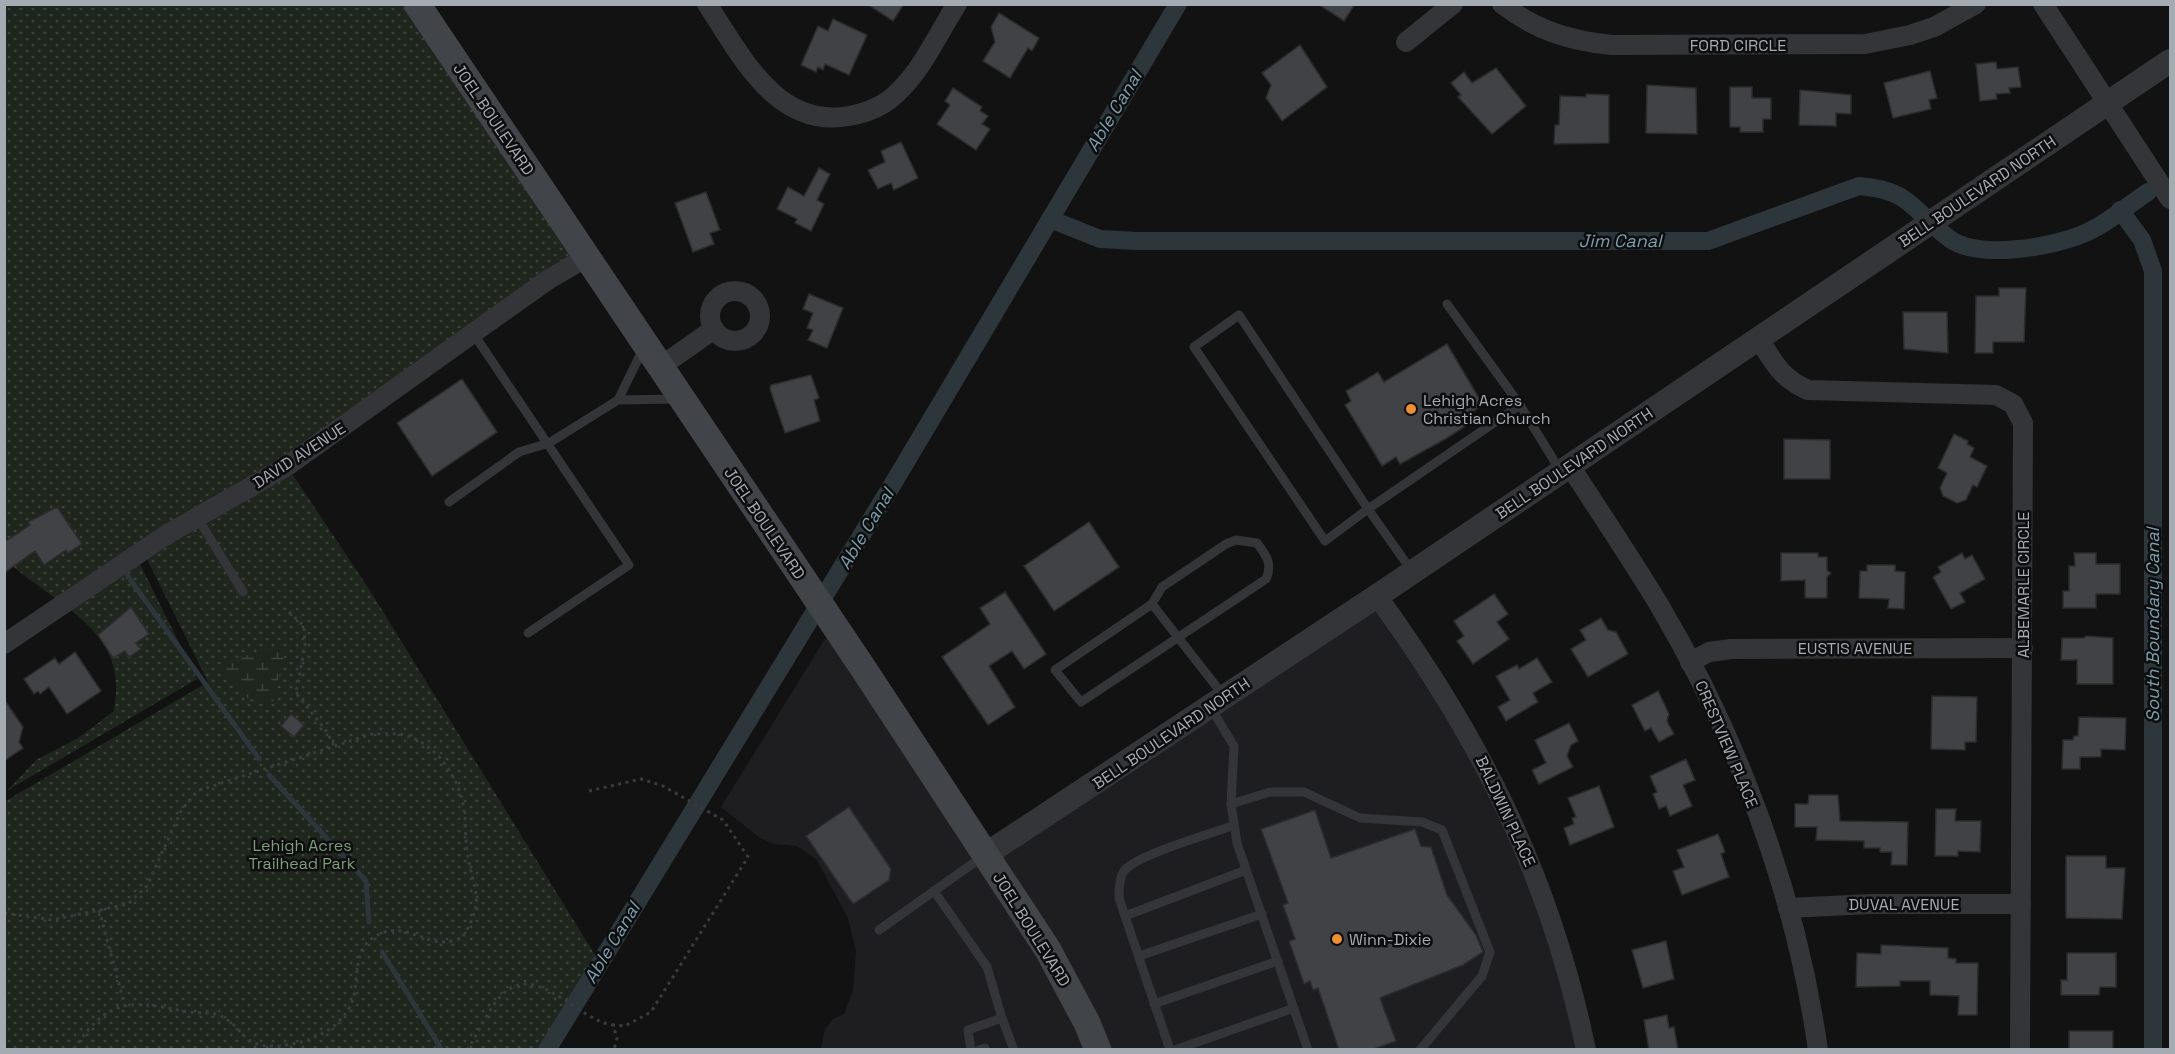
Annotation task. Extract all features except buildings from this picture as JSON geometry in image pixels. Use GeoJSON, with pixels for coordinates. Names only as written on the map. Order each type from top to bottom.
{"type":"FeatureCollection","features":[{"type":"Feature","properties":{"kind":"main road","name":"JOEL BOULEVARD"},"geometry":{"type":"LineString","coordinates":[[417,4],[839,632],[985,855],[1062,974],[1098,1050]]}},
{"type":"Feature","properties":{"kind":"street"},"geometry":{"type":"LineString","coordinates":[[707,4],[767,90],[784,104],[804,113],[842,117],[861,114],[883,104],[901,90],[957,4]]}},
{"type":"Feature","properties":{"kind":"street"},"geometry":{"type":"LineString","coordinates":[[1406,42],[1453,4]]}},
{"type":"Feature","properties":{"kind":"street","name":"FORD CIRCLE"},"geometry":{"type":"LineString","coordinates":[[1502,4],[1537,27],[1586,42],[1612,45],[1796,46],[1842,46],[1887,41],[1934,27],[1976,4]]}},
{"type":"Feature","properties":{"kind":"street"},"geometry":{"type":"LineString","coordinates":[[2043,4],[2170,199]]}},
{"type":"Feature","properties":{"kind":"street","name":"BELL BOULEVARD NORTH"},"geometry":{"type":"LineString","coordinates":[[985,855],[1377,596],[2166,64]]}},
{"type":"Feature","properties":{"kind":"street","name":"DAVID AVENUE"},"geometry":{"type":"LineString","coordinates":[[4,644],[197,517],[286,466],[549,279],[587,257]]}},
{"type":"Feature","properties":{"kind":"street"},"geometry":{"type":"LineString","coordinates":[[653,356],[714,329]]}},
{"type":"Feature","properties":{"kind":"street","name":"ALBEMARLE CIRCLE"},"geometry":{"type":"LineString","coordinates":[[1759,339],[1777,368],[1790,382],[1808,390],[1996,395],[2013,404],[2023,423],[2020,1050]]}},
{"type":"Feature","properties":{"kind":"street","name":"CRESTVIEW PLACE"},"geometry":{"type":"LineString","coordinates":[[1565,469],[1658,603],[1733,750],[1788,908],[1818,1050]]}},
{"type":"Feature","properties":{"kind":"street","name":"BALDWIN PLACE"},"geometry":{"type":"LineString","coordinates":[[1377,596],[1454,708],[1511,816],[1537,877],[1559,943],[1586,1050]]}},
{"type":"Feature","properties":{"kind":"street","name":"EUSTIS AVENUE"},"geometry":{"type":"LineString","coordinates":[[1690,662],[1709,652],[1731,649],[2023,648]]}},
{"type":"Feature","properties":{"kind":"street","name":"DUVAL AVENUE"},"geometry":{"type":"LineString","coordinates":[[1788,908],[1871,904],[2021,904]]}},
{"type":"Feature","properties":{"kind":"lane"},"geometry":{"type":"LineString","coordinates":[[1447,304],[1565,469]]}},
{"type":"Feature","properties":{"kind":"lane"},"geometry":{"type":"LineString","coordinates":[[1412,572],[1368,509],[1239,315],[1194,347],[1325,542],[1368,509],[1520,405]]}},
{"type":"Feature","properties":{"kind":"lane"},"geometry":{"type":"LineString","coordinates":[[473,333],[629,565],[528,633]]}},
{"type":"Feature","properties":{"kind":"lane"},"geometry":{"type":"LineString","coordinates":[[449,502],[519,452],[549,443],[618,400],[653,356]]}},
{"type":"Feature","properties":{"kind":"lane"},"geometry":{"type":"LineString","coordinates":[[618,400],[681,398]]}},
{"type":"Feature","properties":{"kind":"lane"},"geometry":{"type":"LineString","coordinates":[[197,517],[243,592]]}},
{"type":"Feature","properties":{"kind":"lane"},"geometry":{"type":"LineString","coordinates":[[1236,540],[1257,543],[1268,557],[1270,570],[1266,579],[1081,702],[1055,670],[1152,604],[1162,587],[1226,544],[1236,540]]}},
{"type":"Feature","properties":{"kind":"lane"},"geometry":{"type":"LineString","coordinates":[[1152,604],[1178,637],[1218,702],[1234,746],[1232,826],[1308,1050]]}},
{"type":"Feature","properties":{"kind":"lane"},"geometry":{"type":"LineString","coordinates":[[1231,804],[1270,792],[1304,792],[1360,818],[1422,822],[1442,830],[1491,952],[1482,976],[1420,1050]]}},
{"type":"Feature","properties":{"kind":"lane"},"geometry":{"type":"LineString","coordinates":[[1170,1050],[1119,898],[1119,885],[1124,871],[1137,860],[1232,826]]}},
{"type":"Feature","properties":{"kind":"lane"},"geometry":{"type":"LineString","coordinates":[[879,930],[985,855]]}},
{"type":"Feature","properties":{"kind":"lane"},"geometry":{"type":"LineString","coordinates":[[1125,915],[1246,870]]}},
{"type":"Feature","properties":{"kind":"lane"},"geometry":{"type":"LineString","coordinates":[[934,891],[987,967],[1012,1045],[999,1044]]}},
{"type":"Feature","properties":{"kind":"lane"},"geometry":{"type":"LineString","coordinates":[[1139,956],[1262,914]]}},
{"type":"Feature","properties":{"kind":"lane"},"geometry":{"type":"LineString","coordinates":[[1154,1004],[1278,961]]}},
{"type":"Feature","properties":{"kind":"lane"},"geometry":{"type":"LineString","coordinates":[[1175,1050],[1294,1008]]}},
{"type":"Feature","properties":{"kind":"lane"},"geometry":{"type":"LineString","coordinates":[[971,1050],[968,1030],[1002,1018]]}},
{"type":"Feature","properties":{"kind":"path"},"geometry":{"type":"LineString","coordinates":[[289,612],[304,626],[305,646],[296,693],[327,732],[334,746]]}},
{"type":"Feature","properties":{"kind":"path"},"geometry":{"type":"LineString","coordinates":[[4,913],[52,920],[128,904],[147,886],[181,811],[197,791],[244,773],[372,734],[401,734],[423,744],[443,760],[459,787],[464,811],[467,855],[477,886],[475,918],[462,938],[445,942],[427,939],[410,931],[390,931],[373,937],[356,966],[355,994],[346,1016],[306,1042],[275,1046],[254,1045],[219,1015],[183,1012],[141,1003],[116,1008],[92,1022],[73,1050]]}},
{"type":"Feature","properties":{"kind":"path"},"geometry":{"type":"LineString","coordinates":[[467,1050],[501,995],[516,986],[531,984],[543,988],[601,1024],[625,1026],[651,1012],[748,857],[723,820],[663,786],[641,779],[589,790]]}},
{"type":"Feature","properties":{"kind":"path"},"geometry":{"type":"LineString","coordinates":[[99,910],[125,1006]]}},
{"type":"Feature","properties":{"kind":"path"},"geometry":{"type":"LineString","coordinates":[[613,1025],[617,1038],[614,1050]]}},
{"type":"Feature","properties":{"kind":"shaded area"},"geometry":{"type":"Polygon","coordinates":[[[1388,600],[1511,803],[1590,1049],[1108,1049],[998,858],[1388,600]]]}},
{"type":"Feature","properties":{"kind":"shaded area"},"geometry":{"type":"Polygon","coordinates":[[[828,634],[1039,955],[1087,1049],[821,1049],[825,1029],[833,1019],[844,1014],[853,990],[856,951],[848,918],[816,859],[797,846],[774,844],[760,838],[721,807],[828,634]]]}},
{"type":"Feature","properties":{"kind":"green space"},"geometry":{"type":"Polygon","coordinates":[[[4,5],[405,5],[573,254],[268,468],[135,554],[197,679],[8,790],[36,760],[78,738],[113,712],[116,683],[111,660],[100,639],[66,606],[5,559],[4,5]]]}},
{"type":"Feature","properties":{"kind":"green space","name":"Lehigh Acres Trailhead Park"},"geometry":{"type":"Polygon","coordinates":[[[287,466],[369,589],[600,963],[547,1049],[5,1049],[4,802],[208,682],[143,551],[287,466]]]}},
{"type":"Feature","properties":{"kind":"green space"},"geometry":{"type":"Polygon","coordinates":[[[283,646],[285,652],[273,702],[254,705],[222,669],[225,661],[283,646]]]}},
{"type":"Feature","properties":{"kind":"waterway","name":"Able Canal"},"geometry":{"type":"LineString","coordinates":[[547,1050],[894,482],[1178,4]]}},
{"type":"Feature","properties":{"kind":"waterway","name":"Jim Canal"},"geometry":{"type":"LineString","coordinates":[[1050,219],[1100,239],[1137,241],[1708,241],[1859,186],[1877,188],[1901,197],[1950,239],[1979,249],[1997,250],[2035,247],[2070,239],[2092,230],[2148,192]]}},
{"type":"Feature","properties":{"kind":"waterway","name":"South Boundary Canal"},"geometry":{"type":"LineString","coordinates":[[2120,210],[2142,240],[2153,271],[2153,1050]]}},
{"type":"Feature","properties":{"kind":"waterway"},"geometry":{"type":"LineString","coordinates":[[127,575],[259,759]]}},
{"type":"Feature","properties":{"kind":"waterway"},"geometry":{"type":"LineString","coordinates":[[269,775],[366,881],[369,922]]}},
{"type":"Feature","properties":{"kind":"waterway"},"geometry":{"type":"LineString","coordinates":[[382,952],[442,1050]]}},
{"type":"Feature","properties":{"kind":"place","name":"Lehigh Acres Christian Church"},"geometry":{"type":"Point","coordinates":[1411,409]}},
{"type":"Feature","properties":{"kind":"place","name":"Winn-Dixie"},"geometry":{"type":"Point","coordinates":[1337,939]}}]}
